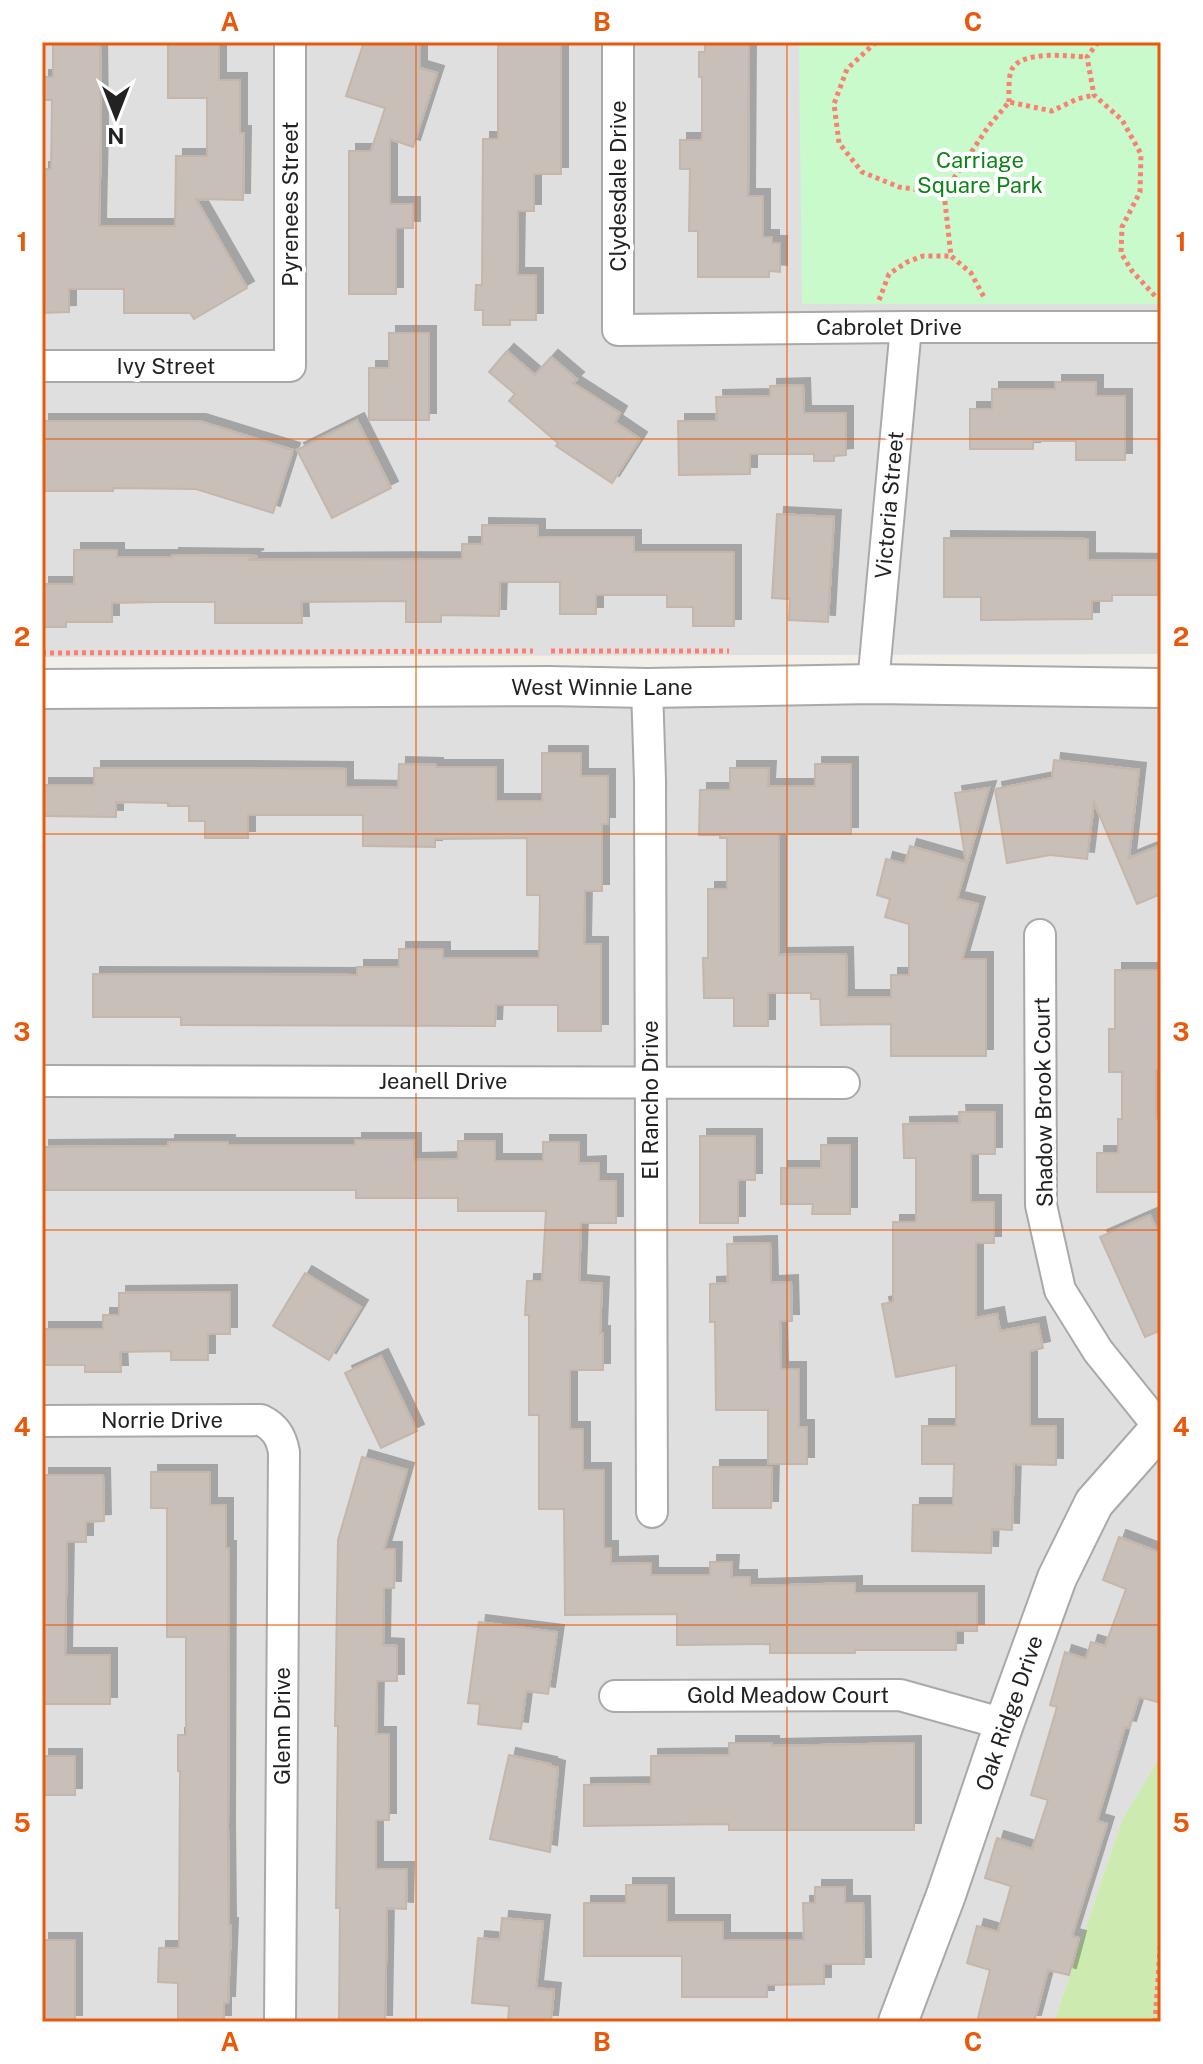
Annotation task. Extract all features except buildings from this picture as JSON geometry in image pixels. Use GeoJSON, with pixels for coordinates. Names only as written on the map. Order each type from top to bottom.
{"type":"FeatureCollection","features":[{"type":"Feature","properties":{"kind":"street","name":"Pyrenees Street"},"geometry":{"type":"LineString","coordinates":[[290,42],[290,366]]}},
{"type":"Feature","properties":{"kind":"street","name":"Clydesdale Drive"},"geometry":{"type":"LineString","coordinates":[[618,42],[618,330]]}},
{"type":"Feature","properties":{"kind":"street","name":"Victoria Street"},"geometry":{"type":"LineString","coordinates":[[873,684],[906,327]]}},
{"type":"Feature","properties":{"kind":"street","name":"Cabrolet Drive"},"geometry":{"type":"LineString","coordinates":[[618,330],[1161,327]]}},
{"type":"Feature","properties":{"kind":"street","name":"Ivy Street"},"geometry":{"type":"LineString","coordinates":[[42,366],[290,366]]}},
{"type":"Feature","properties":{"kind":"street","name":"West Winnie Lane"},"geometry":{"type":"LineString","coordinates":[[42,689],[647,688],[873,684],[1161,688]]}},
{"type":"Feature","properties":{"kind":"street","name":"El Rancho Drive"},"geometry":{"type":"LineString","coordinates":[[647,688],[650,780],[652,1512]]}},
{"type":"Feature","properties":{"kind":"street","name":"Shadow Brook Court"},"geometry":{"type":"LineString","coordinates":[[1040,935],[1041,1205],[1060,1290],[1098,1351],[1160,1427]]}},
{"type":"Feature","properties":{"kind":"street","name":"Jeanell Drive"},"geometry":{"type":"LineString","coordinates":[[42,1081],[844,1083]]}},
{"type":"Feature","properties":{"kind":"street","name":"Norrie Drive"},"geometry":{"type":"LineString","coordinates":[[42,1421],[261,1420],[277,1432]]}},
{"type":"Feature","properties":{"kind":"street","name":"Oak Ridge Drive"},"geometry":{"type":"LineString","coordinates":[[898,2022],[1057,1578],[1094,1503],[1160,1427]]}},
{"type":"Feature","properties":{"kind":"street","name":"Glenn Drive"},"geometry":{"type":"LineString","coordinates":[[277,1432],[284,1452],[280,2022]]}},
{"type":"Feature","properties":{"kind":"street","name":"Gold Meadow Court"},"geometry":{"type":"LineString","coordinates":[[615,1696],[900,1695],[1004,1724]]}},
{"type":"Feature","properties":{"kind":"path"},"geometry":{"type":"LineString","coordinates":[[876,42],[847,69],[838,92],[834,104],[839,143],[862,172],[899,187],[944,193]]}},
{"type":"Feature","properties":{"kind":"path"},"geometry":{"type":"LineString","coordinates":[[1098,42],[1087,57],[1094,95],[1122,120],[1141,154],[1140,192],[1122,227],[1121,253],[1132,271],[1156,297]]}},
{"type":"Feature","properties":{"kind":"path"},"geometry":{"type":"LineString","coordinates":[[951,256],[944,193],[988,127],[1009,102],[1012,70],[1023,59],[1057,55],[1087,57]]}},
{"type":"Feature","properties":{"kind":"path"},"geometry":{"type":"LineString","coordinates":[[1009,102],[1052,111],[1094,95]]}},
{"type":"Feature","properties":{"kind":"path"},"geometry":{"type":"LineString","coordinates":[[877,304],[889,274],[923,256],[951,256],[971,273],[988,304]]}},
{"type":"Feature","properties":{"kind":"path"},"geometry":{"type":"LineString","coordinates":[[1155,2022],[1161,1935]]}},
{"type":"Feature","properties":{"kind":"shaded area"},"geometry":{"type":"Polygon","coordinates":[[[42,42],[1161,42],[1161,654],[42,657],[42,42]]]}},
{"type":"Feature","properties":{"kind":"shaded area"},"geometry":{"type":"Polygon","coordinates":[[[1161,688],[1161,1755],[1122,1820],[1054,2022],[42,2022],[42,690],[1161,688]]]}},
{"type":"Feature","properties":{"kind":"green space","name":"Carriage Square Park"},"geometry":{"type":"Polygon","coordinates":[[[799,42],[1161,42],[1161,304],[802,304],[799,42]]]}},
{"type":"Feature","properties":{"kind":"green space"},"geometry":{"type":"Polygon","coordinates":[[[1161,1755],[1161,2022],[1054,2022],[1122,1820],[1161,1755]]]}}]}
